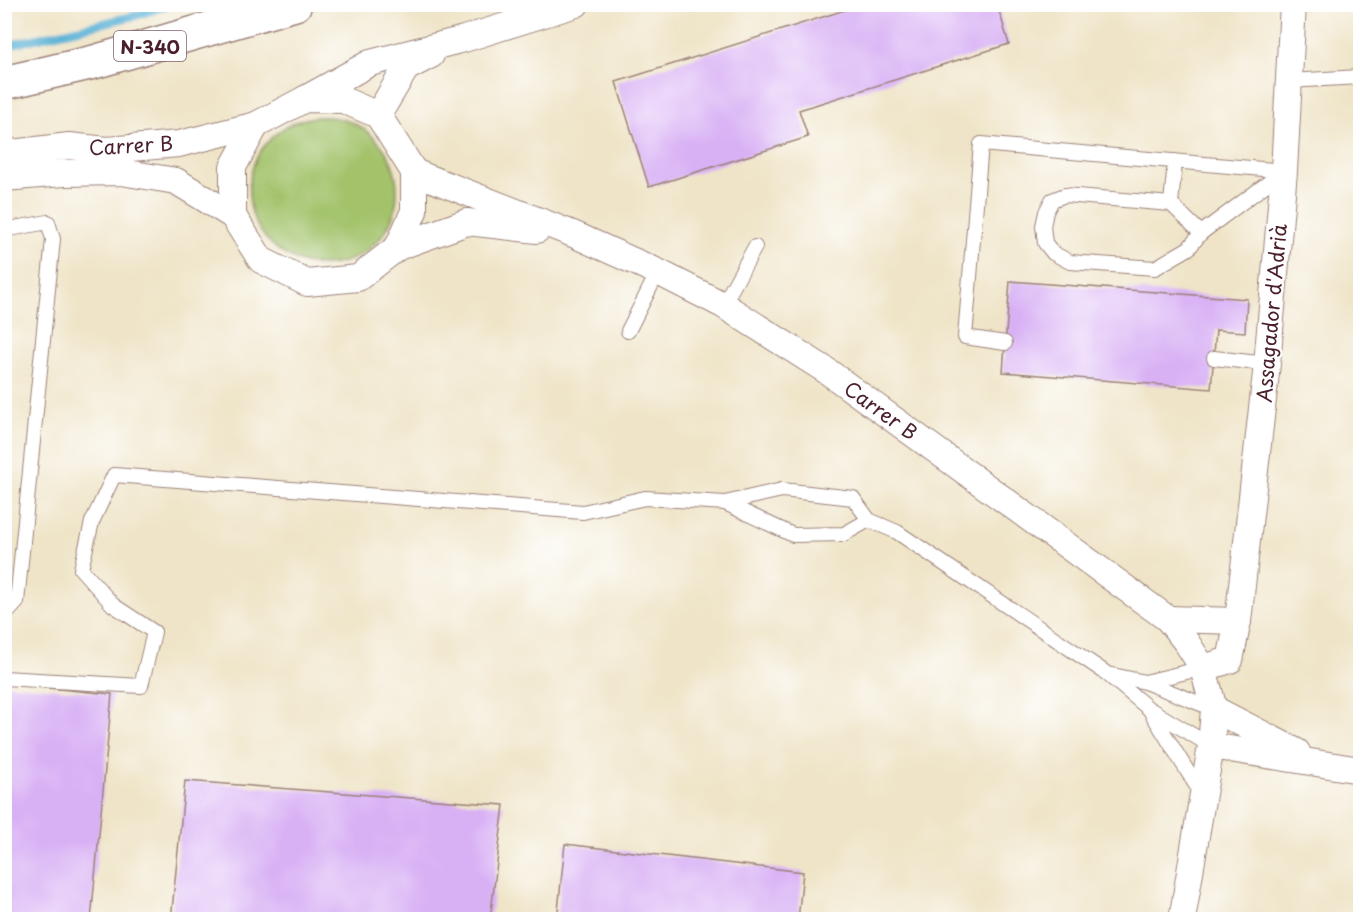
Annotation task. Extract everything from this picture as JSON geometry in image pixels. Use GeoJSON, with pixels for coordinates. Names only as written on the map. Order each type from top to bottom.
{"type":"FeatureCollection","features":[{"type":"Feature","properties":{"kind":"highway","name":"N-340"},"geometry":{"type":"LineString","coordinates":[[4,83],[94,62],[295,4]]}},
{"type":"Feature","properties":{"kind":"street"},"geometry":{"type":"LineString","coordinates":[[305,99],[343,100],[378,116],[414,172],[414,211],[398,247],[358,278],[307,283],[261,260],[233,216],[233,167],[256,125],[369,63],[464,39],[576,4]]}},
{"type":"Feature","properties":{"kind":"street","name":"Assagador d'Adrià"},"geometry":{"type":"LineString","coordinates":[[1203,668],[1230,660],[1238,621],[1267,364],[1284,171],[1293,4]]}},
{"type":"Feature","properties":{"kind":"street"},"geometry":{"type":"LineString","coordinates":[[378,116],[406,68],[464,39]]}},
{"type":"Feature","properties":{"kind":"street","name":"Carrer B"},"geometry":{"type":"LineString","coordinates":[[4,154],[69,146],[106,150],[179,144],[256,125]]}},
{"type":"Feature","properties":{"kind":"street","name":"Carrer B"},"geometry":{"type":"LineString","coordinates":[[4,178],[64,173],[121,172],[176,181],[233,216]]}},
{"type":"Feature","properties":{"kind":"street","name":"Carrer B"},"geometry":{"type":"LineString","coordinates":[[414,172],[573,234],[658,272],[723,305],[828,371],[1168,619]]}},
{"type":"Feature","properties":{"kind":"street","name":"Carrer B"},"geometry":{"type":"LineString","coordinates":[[398,247],[467,222],[573,234]]}},
{"type":"Feature","properties":{"kind":"street"},"geometry":{"type":"LineString","coordinates":[[1168,619],[1238,621]]}},
{"type":"Feature","properties":{"kind":"street"},"geometry":{"type":"LineString","coordinates":[[1168,619],[1203,668],[1214,709],[1211,746],[1182,920]]}},
{"type":"Feature","properties":{"kind":"street"},"geometry":{"type":"LineString","coordinates":[[1214,709],[1316,762]]}},
{"type":"Feature","properties":{"kind":"street"},"geometry":{"type":"LineString","coordinates":[[1211,746],[1360,770]]}},
{"type":"Feature","properties":{"kind":"lane"},"geometry":{"type":"LineString","coordinates":[[1289,81],[1360,77]]}},
{"type":"Feature","properties":{"kind":"lane"},"geometry":{"type":"LineString","coordinates":[[1005,343],[965,338],[981,144],[1284,171]]}},
{"type":"Feature","properties":{"kind":"lane"},"geometry":{"type":"LineString","coordinates":[[1171,204],[1175,161]]}},
{"type":"Feature","properties":{"kind":"lane"},"geometry":{"type":"LineString","coordinates":[[1201,233],[1171,204],[1065,195],[1052,200],[1043,226],[1045,243],[1053,253],[1070,262],[1155,268],[1190,248],[1201,233],[1284,171]]}},
{"type":"Feature","properties":{"kind":"lane"},"geometry":{"type":"LineString","coordinates":[[4,189],[64,173]]}},
{"type":"Feature","properties":{"kind":"lane"},"geometry":{"type":"LineString","coordinates":[[4,230],[48,222],[53,240],[17,602],[8,612],[4,612]]}},
{"type":"Feature","properties":{"kind":"lane"},"geometry":{"type":"LineString","coordinates":[[723,305],[755,247]]}},
{"type":"Feature","properties":{"kind":"lane"},"geometry":{"type":"LineString","coordinates":[[628,331],[658,272]]}},
{"type":"Feature","properties":{"kind":"lane"},"geometry":{"type":"LineString","coordinates":[[1214,358],[1267,364]]}},
{"type":"Feature","properties":{"kind":"lane"},"geometry":{"type":"LineString","coordinates":[[4,678],[141,686],[154,632],[113,605],[81,569],[92,522],[114,475],[583,512],[645,498],[725,503],[782,490],[853,498],[869,520],[897,532],[1106,673],[1148,708],[1211,746]]}},
{"type":"Feature","properties":{"kind":"lane"},"geometry":{"type":"LineString","coordinates":[[725,503],[793,535],[844,534],[869,520]]}},
{"type":"Feature","properties":{"kind":"lane"},"geometry":{"type":"LineString","coordinates":[[1145,682],[1203,668]]}},
{"type":"Feature","properties":{"kind":"lane"},"geometry":{"type":"LineString","coordinates":[[1106,673],[1145,682],[1214,709]]}},
{"type":"Feature","properties":{"kind":"lane"},"geometry":{"type":"LineString","coordinates":[[1148,708],[1202,795]]}},
{"type":"Feature","properties":{"kind":"green space"},"geometry":{"type":"Polygon","coordinates":[[[323,117],[337,118],[351,123],[364,129],[375,139],[385,150],[391,163],[396,177],[396,205],[391,219],[385,232],[375,243],[364,253],[351,259],[337,264],[323,265],[309,264],[295,259],[282,253],[271,243],[261,232],[255,219],[250,205],[249,191],[250,177],[255,163],[261,150],[271,139],[282,129],[295,123],[309,118],[323,117]]]}},
{"type":"Feature","properties":{"kind":"building"},"geometry":{"type":"Polygon","coordinates":[[[864,4],[997,4],[1009,44],[799,110],[808,137],[649,187],[616,82],[864,4]]]}},
{"type":"Feature","properties":{"kind":"building"},"geometry":{"type":"Polygon","coordinates":[[[1010,281],[1247,299],[1245,332],[1216,330],[1211,389],[1003,372],[1010,281]]]}},
{"type":"Feature","properties":{"kind":"building"},"geometry":{"type":"Polygon","coordinates":[[[4,684],[112,694],[91,920],[4,920],[4,684]]]}},
{"type":"Feature","properties":{"kind":"building"},"geometry":{"type":"Polygon","coordinates":[[[185,781],[504,805],[490,920],[171,920],[185,781]]]}},
{"type":"Feature","properties":{"kind":"building"},"geometry":{"type":"Polygon","coordinates":[[[565,844],[803,872],[798,920],[557,920],[565,844]]]}},
{"type":"Feature","properties":{"kind":"waterway"},"geometry":{"type":"LineString","coordinates":[[4,46],[138,15],[172,4]]}}]}
